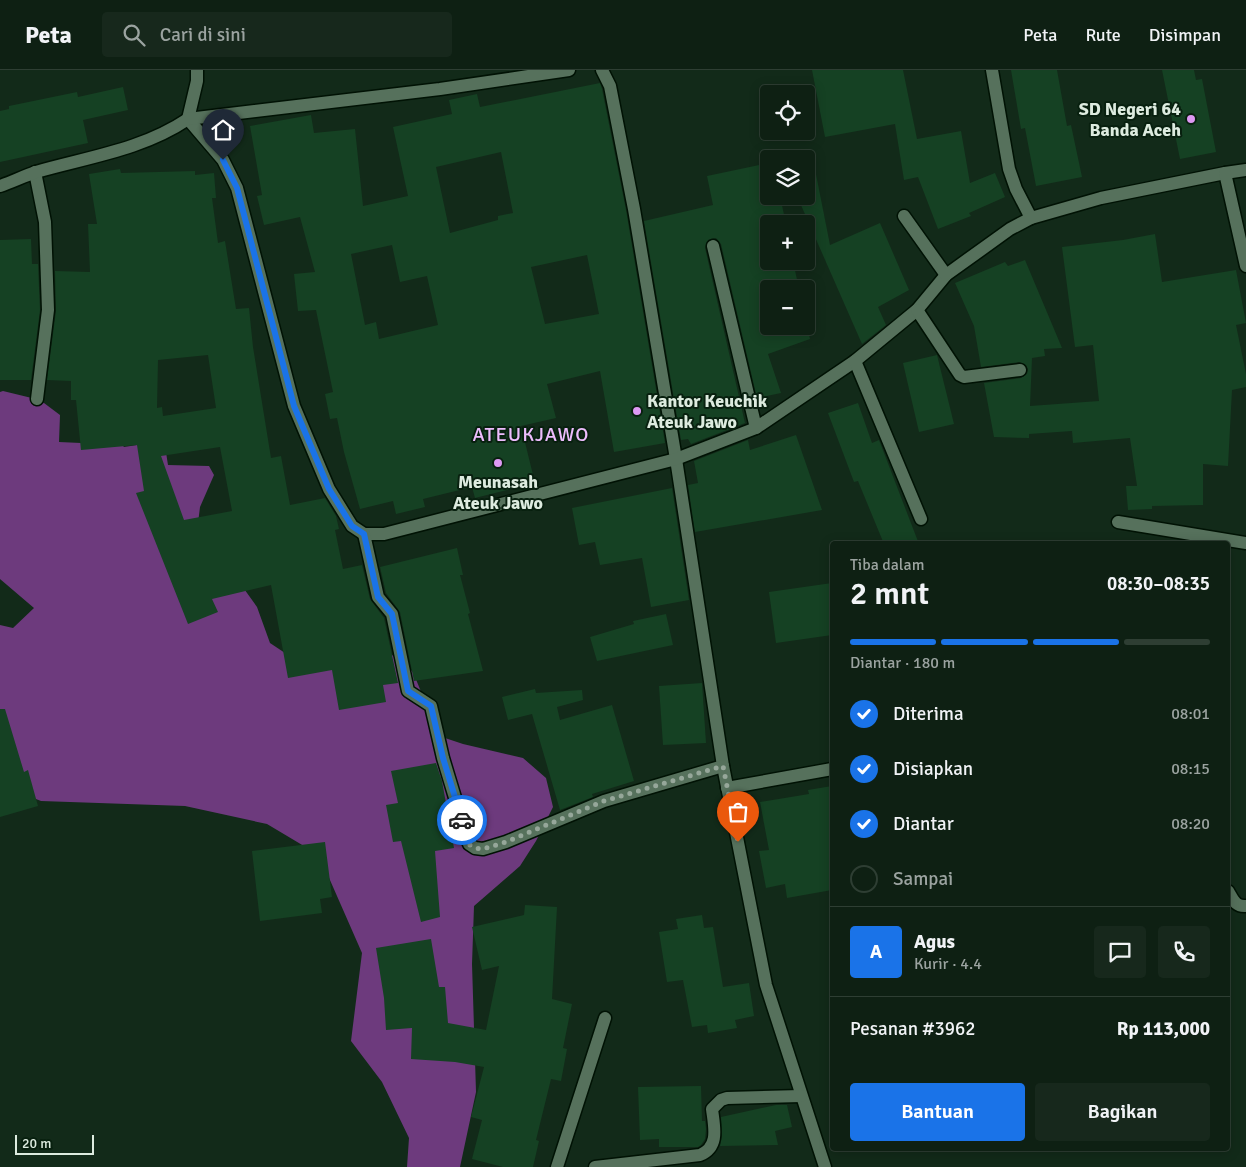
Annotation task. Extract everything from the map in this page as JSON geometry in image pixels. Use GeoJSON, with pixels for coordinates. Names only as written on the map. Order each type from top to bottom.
{"type":"FeatureCollection","features":[{"type":"Feature","properties":{"kind":"street"},"geometry":{"type":"LineString","coordinates":[[0,186],[35,172],[103,156],[137,145],[171,131],[188,119],[431,90],[568,70]]}},
{"type":"Feature","properties":{"kind":"street"},"geometry":{"type":"LineString","coordinates":[[602,70],[610,86],[634,209],[676,459],[723,766],[766,985],[801,1096],[826,1167]]}},
{"type":"Feature","properties":{"kind":"street"},"geometry":{"type":"LineString","coordinates":[[992,70],[1009,169],[1030,218]]}},
{"type":"Feature","properties":{"kind":"street"},"geometry":{"type":"LineString","coordinates":[[188,119],[197,76]]}},
{"type":"Feature","properties":{"kind":"street"},"geometry":{"type":"LineString","coordinates":[[188,119],[223,160],[237,188],[294,406],[329,489],[352,526],[364,534],[384,534],[676,459],[756,428],[854,361],[917,310],[946,275],[1010,229],[1030,218],[1101,198],[1246,170]]}},
{"type":"Feature","properties":{"kind":"street"},"geometry":{"type":"LineString","coordinates":[[35,172],[45,222],[48,310],[37,399]]}},
{"type":"Feature","properties":{"kind":"street"},"geometry":{"type":"LineString","coordinates":[[1225,173],[1246,266]]}},
{"type":"Feature","properties":{"kind":"street"},"geometry":{"type":"LineString","coordinates":[[904,216],[946,275]]}},
{"type":"Feature","properties":{"kind":"street"},"geometry":{"type":"LineString","coordinates":[[713,246],[756,428]]}},
{"type":"Feature","properties":{"kind":"street"},"geometry":{"type":"LineString","coordinates":[[917,310],[960,375],[969,377],[1020,370]]}},
{"type":"Feature","properties":{"kind":"street"},"geometry":{"type":"LineString","coordinates":[[854,361],[921,519]]}},
{"type":"Feature","properties":{"kind":"street"},"geometry":{"type":"LineString","coordinates":[[1118,522],[1185,538],[1222,541]]}},
{"type":"Feature","properties":{"kind":"street"},"geometry":{"type":"LineString","coordinates":[[364,534],[378,597],[392,614],[408,691],[431,706],[443,758],[468,844],[475,848],[483,849],[604,801],[723,766]]}},
{"type":"Feature","properties":{"kind":"street"},"geometry":{"type":"LineString","coordinates":[[1230,542],[1246,543]]}},
{"type":"Feature","properties":{"kind":"street"},"geometry":{"type":"LineString","coordinates":[[727,788],[830,769]]}},
{"type":"Feature","properties":{"kind":"street"},"geometry":{"type":"LineString","coordinates":[[1230,894],[1236,904],[1246,906]]}},
{"type":"Feature","properties":{"kind":"street"},"geometry":{"type":"LineString","coordinates":[[557,1167],[605,1018]]}},
{"type":"Feature","properties":{"kind":"street"},"geometry":{"type":"LineString","coordinates":[[595,1167],[700,1155],[707,1152],[712,1145],[715,1133],[712,1109],[721,1100],[801,1096]]}},
{"type":"Feature","properties":{"kind":"shaded area"},"geometry":{"type":"Polygon","coordinates":[[[3,391],[40,400],[60,415],[59,442],[81,443],[110,430],[124,447],[157,442],[165,446],[168,465],[209,466],[214,475],[200,507],[196,539],[242,586],[257,607],[270,643],[297,661],[374,645],[397,658],[413,672],[439,736],[463,744],[523,758],[546,778],[553,807],[536,841],[520,866],[474,906],[472,964],[476,1092],[460,1167],[407,1167],[409,1138],[382,1082],[351,1041],[362,953],[319,855],[267,824],[185,806],[41,801],[8,788],[0,778],[0,625],[13,628],[34,608],[0,579],[0,392],[3,391]]]}},
{"type":"Feature","properties":{"kind":"building"},"geometry":{"type":"Polygon","coordinates":[[[812,70],[903,70],[917,139],[961,131],[970,183],[995,173],[1005,197],[969,213],[971,216],[938,229],[918,177],[904,180],[895,124],[825,137],[812,70]]]}},
{"type":"Feature","properties":{"kind":"building"},"geometry":{"type":"Polygon","coordinates":[[[1011,70],[1057,70],[1067,126],[1071,125],[1082,177],[1036,186],[1025,128],[1021,129],[1011,70]]]}},
{"type":"Feature","properties":{"kind":"building","name":"SD Negeri 64 Banda Aceh"},"geometry":{"type":"Polygon","coordinates":[[[1162,70],[1194,70],[1196,80],[1202,79],[1216,152],[1180,159],[1162,70]]]}},
{"type":"Feature","properties":{"kind":"building"},"geometry":{"type":"Polygon","coordinates":[[[600,83],[626,210],[665,443],[614,452],[600,371],[547,384],[556,418],[521,426],[535,483],[475,498],[472,487],[423,499],[425,507],[396,514],[393,501],[360,509],[344,452],[337,418],[330,419],[325,394],[333,392],[316,310],[298,311],[294,274],[315,272],[300,217],[264,225],[257,196],[262,195],[250,126],[311,115],[314,133],[355,129],[363,206],[408,196],[393,127],[452,114],[449,100],[477,94],[480,107],[600,83]],[[501,152],[436,167],[450,233],[498,220],[498,216],[513,213],[501,152]],[[392,245],[351,254],[365,325],[376,322],[379,339],[438,325],[427,276],[400,282],[392,245]],[[587,255],[531,267],[545,324],[599,314],[587,255]]]}},
{"type":"Feature","properties":{"kind":"building"},"geometry":{"type":"Polygon","coordinates":[[[123,87],[128,110],[83,120],[88,143],[0,162],[0,111],[9,109],[9,106],[77,92],[78,97],[123,87]]]}},
{"type":"Feature","properties":{"kind":"building"},"geometry":{"type":"Polygon","coordinates":[[[760,165],[760,205],[782,205],[784,215],[760,215],[760,270],[795,270],[797,280],[760,280],[760,335],[809,335],[810,339],[768,354],[781,393],[757,398],[721,244],[716,238],[708,240],[705,248],[745,423],[691,444],[688,439],[681,440],[644,221],[713,205],[707,176],[760,165]]]}},
{"type":"Feature","properties":{"kind":"building"},"geometry":{"type":"Polygon","coordinates":[[[120,169],[121,173],[195,171],[195,175],[214,173],[216,198],[212,198],[218,243],[225,241],[236,309],[249,308],[253,347],[271,458],[281,456],[290,505],[325,498],[336,516],[339,529],[335,530],[343,569],[362,565],[370,599],[384,618],[398,683],[383,685],[386,702],[339,710],[332,670],[288,678],[271,585],[212,599],[218,612],[188,624],[136,493],[144,491],[137,445],[81,450],[76,400],[71,400],[71,381],[47,380],[56,311],[55,271],[90,272],[88,224],[97,224],[89,174],[120,169]],[[208,355],[158,360],[157,408],[162,407],[163,416],[216,408],[208,355]],[[220,447],[161,456],[184,520],[232,511],[220,447]]]}},
{"type":"Feature","properties":{"kind":"building"},"geometry":{"type":"Polygon","coordinates":[[[815,169],[830,245],[880,223],[909,290],[878,307],[886,325],[862,344],[815,237],[815,215],[805,215],[801,205],[815,205],[815,169]]]}},
{"type":"Feature","properties":{"kind":"building"},"geometry":{"type":"Polygon","coordinates":[[[1155,234],[1162,282],[1236,270],[1246,323],[1236,325],[1246,374],[1246,387],[1232,390],[1228,466],[1203,464],[1203,505],[1152,506],[1152,509],[1128,510],[1126,486],[1137,486],[1130,438],[1073,443],[1072,431],[1029,434],[1029,438],[994,437],[984,383],[1021,378],[1027,374],[1028,369],[1026,365],[1019,362],[981,367],[974,326],[955,283],[1005,262],[1008,266],[1025,260],[1062,348],[1044,349],[1045,356],[1032,358],[1030,406],[1099,401],[1093,345],[1075,347],[1062,247],[1123,240],[1155,234]]]}},
{"type":"Feature","properties":{"kind":"building"},"geometry":{"type":"Polygon","coordinates":[[[31,239],[32,264],[38,264],[40,310],[31,380],[0,380],[0,240],[31,239]]]}},
{"type":"Feature","properties":{"kind":"building"},"geometry":{"type":"Polygon","coordinates":[[[937,355],[954,424],[919,432],[903,363],[937,355]]]}},
{"type":"Feature","properties":{"kind":"building"},"geometry":{"type":"Polygon","coordinates":[[[858,403],[872,443],[879,440],[918,541],[883,541],[858,481],[854,482],[828,413],[858,403]]]}},
{"type":"Feature","properties":{"kind":"building"},"geometry":{"type":"Polygon","coordinates":[[[796,435],[822,510],[695,532],[688,485],[698,483],[694,461],[748,440],[750,450],[796,435]]]}},
{"type":"Feature","properties":{"kind":"building"},"geometry":{"type":"Polygon","coordinates":[[[672,488],[689,600],[651,607],[642,558],[600,565],[595,542],[579,545],[572,508],[672,488]]]}},
{"type":"Feature","properties":{"kind":"building"},"geometry":{"type":"Polygon","coordinates":[[[457,548],[463,575],[460,575],[470,613],[468,614],[483,671],[414,681],[400,612],[386,593],[380,567],[457,548]]]}},
{"type":"Feature","properties":{"kind":"building"},"geometry":{"type":"Polygon","coordinates":[[[830,583],[830,635],[776,643],[769,592],[830,583]]]}},
{"type":"Feature","properties":{"kind":"building"},"geometry":{"type":"Polygon","coordinates":[[[666,614],[673,645],[597,661],[590,637],[634,624],[633,621],[666,614]]]}},
{"type":"Feature","properties":{"kind":"building"},"geometry":{"type":"Polygon","coordinates":[[[702,683],[706,743],[663,745],[659,686],[702,683]]]}},
{"type":"Feature","properties":{"kind":"building"},"geometry":{"type":"Polygon","coordinates":[[[535,689],[536,693],[582,690],[583,700],[557,707],[560,720],[612,705],[634,781],[592,794],[593,797],[560,810],[532,714],[508,720],[502,697],[535,689]]]}},
{"type":"Feature","properties":{"kind":"building"},"geometry":{"type":"Polygon","coordinates":[[[0,709],[5,709],[24,772],[28,770],[38,806],[0,817],[0,709]]]}},
{"type":"Feature","properties":{"kind":"building"},"geometry":{"type":"Polygon","coordinates":[[[436,763],[442,781],[454,848],[435,851],[440,917],[421,922],[401,841],[393,842],[386,805],[398,803],[391,771],[436,763]]]}},
{"type":"Feature","properties":{"kind":"building"},"geometry":{"type":"Polygon","coordinates":[[[830,786],[830,890],[787,898],[785,884],[766,888],[759,851],[769,850],[760,802],[809,794],[808,790],[830,786]]]}},
{"type":"Feature","properties":{"kind":"building"},"geometry":{"type":"Polygon","coordinates":[[[325,842],[332,897],[320,899],[322,913],[260,921],[252,851],[325,842]]]}},
{"type":"Feature","properties":{"kind":"building"},"geometry":{"type":"Polygon","coordinates":[[[525,905],[557,907],[552,999],[572,1004],[563,1048],[567,1049],[561,1081],[551,1079],[536,1140],[539,1141],[533,1167],[503,1167],[472,1159],[482,1120],[471,1117],[484,1067],[455,1062],[411,1059],[412,1028],[386,1030],[384,998],[376,948],[431,939],[439,987],[445,987],[448,1023],[486,1030],[499,966],[482,970],[472,927],[524,915],[525,905]]]}},
{"type":"Feature","properties":{"kind":"building"},"geometry":{"type":"Polygon","coordinates":[[[702,915],[704,928],[713,927],[723,987],[749,983],[754,1016],[735,1020],[737,1028],[708,1033],[707,1025],[692,1027],[683,980],[667,982],[659,932],[678,929],[676,919],[702,915]]]}},
{"type":"Feature","properties":{"kind":"building"},"geometry":{"type":"Polygon","coordinates":[[[701,1086],[702,1121],[705,1121],[706,1129],[705,1139],[701,1145],[698,1147],[659,1147],[659,1139],[640,1140],[638,1087],[701,1086]]]}},
{"type":"Feature","properties":{"kind":"building"},"geometry":{"type":"Polygon","coordinates":[[[776,1105],[787,1105],[792,1127],[775,1131],[778,1145],[720,1146],[722,1136],[721,1117],[776,1105]]]}},
{"type":"Feature","properties":{"kind":"way so far"},"geometry":{"type":"LineString","coordinates":[[462,820],[468,844],[475,848],[483,849],[506,842],[604,801],[723,766],[738,842]]}},
{"type":"Feature","properties":{"kind":"place","name":"SD Negeri 64 Banda Aceh"},"geometry":{"type":"Point","coordinates":[1191,119]}},
{"type":"Feature","properties":{"kind":"place","name":"Kantor Keuchik Ateuk Jawo"},"geometry":{"type":"Point","coordinates":[637,411]}},
{"type":"Feature","properties":{"kind":"place","name":"Meunasah Ateuk Jawo"},"geometry":{"type":"Point","coordinates":[498,463]}},
{"type":"Feature","properties":{"kind":"district","name":"ATEUKJAWO"},"geometry":{"type":"Point","coordinates":[531,434]}},
{"type":"Feature","properties":{"kind":"route"},"geometry":{"type":"LineString","coordinates":[[223,160],[237,188],[294,406],[329,489],[352,526],[364,534],[378,597],[392,614],[408,691],[431,706],[443,758],[462,820]]}}]}
